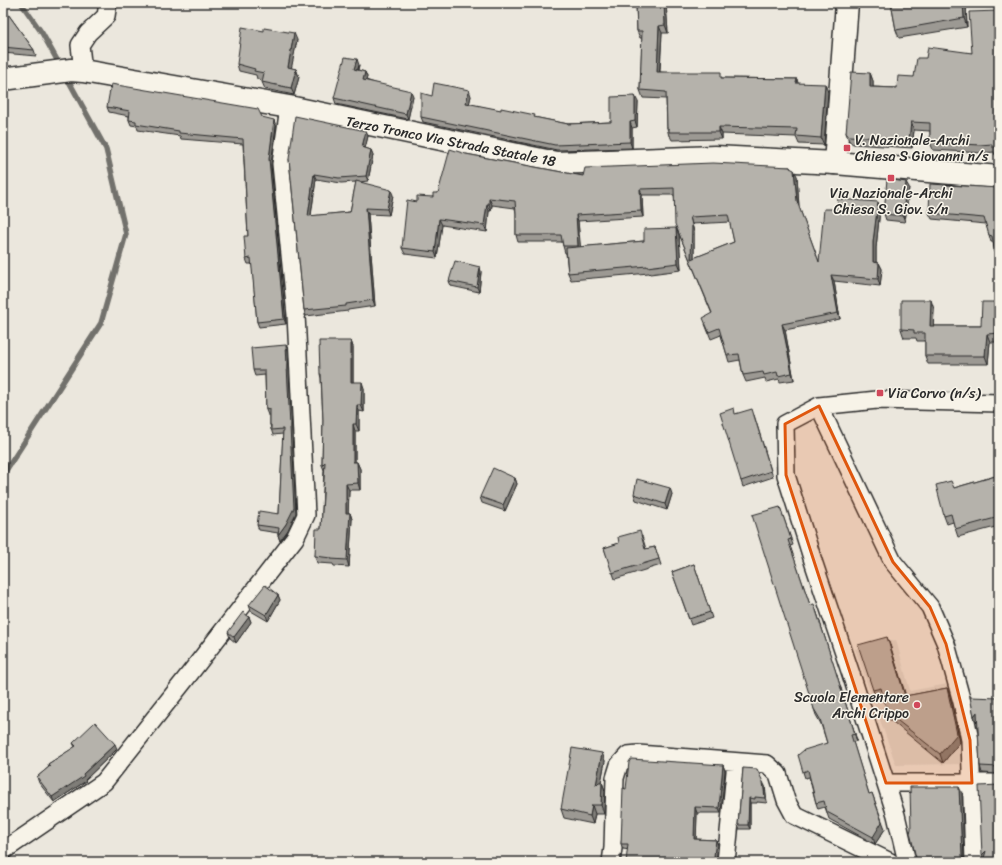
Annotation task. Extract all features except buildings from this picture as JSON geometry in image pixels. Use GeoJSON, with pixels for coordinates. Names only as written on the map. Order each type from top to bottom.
{"type":"FeatureCollection","features":[{"type":"Feature","properties":{"kind":"main road"},"geometry":{"type":"LineString","coordinates":[[835,163],[847,3]]}},
{"type":"Feature","properties":{"kind":"main road","name":"Terzo Tronco Via Strada Statale 18"},"geometry":{"type":"LineString","coordinates":[[3,79],[77,70],[289,108],[556,163],[715,157],[835,163],[999,177]]}},
{"type":"Feature","properties":{"kind":"street"},"geometry":{"type":"LineString","coordinates":[[77,70],[80,45],[88,33],[106,16],[108,3]]}},
{"type":"Feature","properties":{"kind":"street"},"geometry":{"type":"LineString","coordinates":[[3,851],[104,782],[295,538],[306,515],[296,315],[281,164],[289,108]]}},
{"type":"Feature","properties":{"kind":"street"},"geometry":{"type":"LineString","coordinates":[[611,862],[616,778],[619,765],[628,755],[638,754],[768,764],[778,774],[786,800],[794,815],[890,862],[906,858],[896,815],[886,783],[786,475],[785,424],[819,406],[877,400],[999,403]]}},
{"type":"Feature","properties":{"kind":"street"},"geometry":{"type":"LineString","coordinates":[[819,406],[893,562],[930,607],[946,644],[962,702],[970,740],[974,862]]}},
{"type":"Feature","properties":{"kind":"street"},"geometry":{"type":"LineString","coordinates":[[726,862],[736,762]]}},
{"type":"Feature","properties":{"kind":"street"},"geometry":{"type":"LineString","coordinates":[[886,783],[999,783]]}},
{"type":"Feature","properties":{"kind":"highlighted area"},"geometry":{"type":"Polygon","coordinates":[[[819,406],[893,562],[930,607],[946,644],[970,740],[972,783],[886,783],[786,475],[785,424],[819,406]]]}},
{"type":"Feature","properties":{"kind":"shaded area","name":"Scuola Elementare Archi Crippo"},"geometry":{"type":"Polygon","coordinates":[[[896,640],[910,691],[953,683],[962,719],[965,764],[896,765],[855,649],[896,640]]]}},
{"type":"Feature","properties":{"kind":"waterway"},"geometry":{"type":"LineString","coordinates":[[21,3],[42,33],[61,67]]}},
{"type":"Feature","properties":{"kind":"waterway"},"geometry":{"type":"LineString","coordinates":[[3,475],[101,323],[126,234],[106,149],[66,76]]}},
{"type":"Feature","properties":{"kind":"place","name":"V. Nazionale-Archi Chiesa S Giovanni n/s"},"geometry":{"type":"Point","coordinates":[847,148]}},
{"type":"Feature","properties":{"kind":"place","name":"Via Nazionale-Archi Chiesa S. Giov. s/n"},"geometry":{"type":"Point","coordinates":[891,178]}},
{"type":"Feature","properties":{"kind":"place","name":"Via Corvo (n/s)"},"geometry":{"type":"Point","coordinates":[880,393]}},
{"type":"Feature","properties":{"kind":"place","name":"Scuola Elementare Archi Crippo"},"geometry":{"type":"Point","coordinates":[917,705]}}]}
